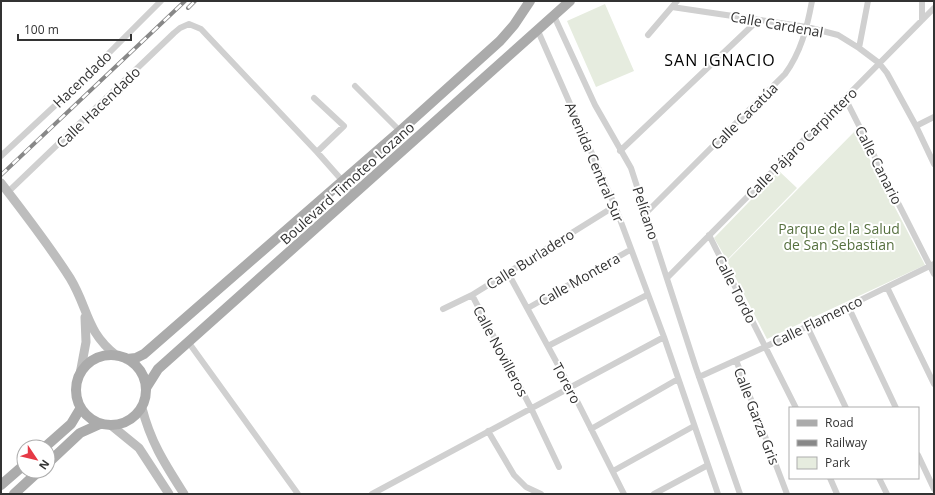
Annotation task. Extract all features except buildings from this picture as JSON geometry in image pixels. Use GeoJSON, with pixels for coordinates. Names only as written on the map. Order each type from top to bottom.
{"type":"FeatureCollection","features":[{"type":"Feature","properties":{"kind":"main road","name":"Boulevard Timoteo Lozano"},"geometry":{"type":"LineString","coordinates":[[122,357],[136,358],[144,354],[343,182],[500,41],[530,1]]}},
{"type":"Feature","properties":{"kind":"main road","name":"Boulevard Timoteo Lozano"},"geometry":{"type":"LineString","coordinates":[[146,388],[158,369],[355,195],[467,91],[547,23],[570,1]]}},
{"type":"Feature","properties":{"kind":"main road"},"geometry":{"type":"LineString","coordinates":[[1,183],[71,280],[85,314],[98,338],[140,371],[146,388],[142,408],[148,432],[154,445],[184,494]]}},
{"type":"Feature","properties":{"kind":"main road"},"geometry":{"type":"LineString","coordinates":[[310,210],[322,224]]}},
{"type":"Feature","properties":{"kind":"main road"},"geometry":{"type":"LineString","coordinates":[[85,314],[86,342],[76,391],[80,409],[100,424],[112,426],[130,420],[142,408]]}},
{"type":"Feature","properties":{"kind":"main road"},"geometry":{"type":"LineString","coordinates":[[80,374],[85,367],[96,359],[108,355],[122,357]]}},
{"type":"Feature","properties":{"kind":"main road"},"geometry":{"type":"LineString","coordinates":[[54,439],[71,424],[80,409]]}},
{"type":"Feature","properties":{"kind":"main road"},"geometry":{"type":"LineString","coordinates":[[56,456],[80,433],[100,424]]}},
{"type":"Feature","properties":{"kind":"main road"},"geometry":{"type":"LineString","coordinates":[[112,426],[139,448],[169,494]]}},
{"type":"Feature","properties":{"kind":"main road"},"geometry":{"type":"LineString","coordinates":[[1,485],[16,472]]}},
{"type":"Feature","properties":{"kind":"main road"},"geometry":{"type":"LineString","coordinates":[[17,493],[31,479]]}},
{"type":"Feature","properties":{"kind":"street","name":"Hacendado"},"geometry":{"type":"LineString","coordinates":[[1,156],[77,85],[162,1]]}},
{"type":"Feature","properties":{"kind":"street"},"geometry":{"type":"LineString","coordinates":[[648,34],[677,1]]}},
{"type":"Feature","properties":{"kind":"street","name":"Calle Cacatúa"},"geometry":{"type":"LineString","coordinates":[[645,214],[785,74],[799,53],[807,27],[812,1]]}},
{"type":"Feature","properties":{"kind":"street"},"geometry":{"type":"LineString","coordinates":[[859,48],[868,1]]}},
{"type":"Feature","properties":{"kind":"street"},"geometry":{"type":"LineString","coordinates":[[922,1],[922,20]]}},
{"type":"Feature","properties":{"kind":"street","name":"Calle Cardenal"},"geometry":{"type":"LineString","coordinates":[[672,7],[807,27],[838,35],[879,63],[893,83],[934,163]]}},
{"type":"Feature","properties":{"kind":"street","name":"Calle Pájaro Carpintero"},"geometry":{"type":"LineString","coordinates":[[668,277],[934,8]]}},
{"type":"Feature","properties":{"kind":"street"},"geometry":{"type":"LineString","coordinates":[[620,151],[757,20]]}},
{"type":"Feature","properties":{"kind":"street","name":"Pelícano"},"geometry":{"type":"LineString","coordinates":[[547,23],[631,168],[645,214],[668,277],[699,377],[740,494]]}},
{"type":"Feature","properties":{"kind":"street","name":"Avenida Central Sur"},"geometry":{"type":"LineString","coordinates":[[547,23],[630,250],[664,337],[718,494]]}},
{"type":"Feature","properties":{"kind":"street","name":"Calle Hacendado"},"geometry":{"type":"LineString","coordinates":[[8,192],[174,33],[180,28],[189,24],[201,29],[317,152]]}},
{"type":"Feature","properties":{"kind":"street"},"geometry":{"type":"LineString","coordinates":[[355,86],[400,131]]}},
{"type":"Feature","properties":{"kind":"street"},"geometry":{"type":"LineString","coordinates":[[314,98],[344,126],[317,152],[355,195]]}},
{"type":"Feature","properties":{"kind":"street","name":"Calle Canario"},"geometry":{"type":"LineString","coordinates":[[845,98],[932,265],[934,274]]}},
{"type":"Feature","properties":{"kind":"street"},"geometry":{"type":"LineString","coordinates":[[916,126],[934,117]]}},
{"type":"Feature","properties":{"kind":"street","name":"Calle Burladero"},"geometry":{"type":"LineString","coordinates":[[443,309],[472,295],[615,206]]}},
{"type":"Feature","properties":{"kind":"street","name":"Calle Tordo"},"geometry":{"type":"LineString","coordinates":[[709,235],[795,407]]}},
{"type":"Feature","properties":{"kind":"street","name":"Calle Montera"},"geometry":{"type":"LineString","coordinates":[[528,308],[630,250]]}},
{"type":"Feature","properties":{"kind":"street","name":"Calle Flamenco"},"geometry":{"type":"LineString","coordinates":[[699,377],[765,347],[932,265]]}},
{"type":"Feature","properties":{"kind":"street","name":"Torero"},"geometry":{"type":"LineString","coordinates":[[508,273],[570,387],[624,494]]}},
{"type":"Feature","properties":{"kind":"street"},"geometry":{"type":"LineString","coordinates":[[887,287],[934,384]]}},
{"type":"Feature","properties":{"kind":"street","name":"Calle Novilleros"},"geometry":{"type":"LineString","coordinates":[[472,295],[531,408],[559,467]]}},
{"type":"Feature","properties":{"kind":"street"},"geometry":{"type":"LineString","coordinates":[[548,346],[647,295]]}},
{"type":"Feature","properties":{"kind":"street"},"geometry":{"type":"LineString","coordinates":[[848,306],[896,407]]}},
{"type":"Feature","properties":{"kind":"street"},"geometry":{"type":"LineString","coordinates":[[807,326],[846,407]]}},
{"type":"Feature","properties":{"kind":"street"},"geometry":{"type":"LineString","coordinates":[[372,494],[664,337]]}},
{"type":"Feature","properties":{"kind":"street"},"geometry":{"type":"LineString","coordinates":[[189,343],[298,494]]}},
{"type":"Feature","properties":{"kind":"street","name":"Calle Garza Gris"},"geometry":{"type":"LineString","coordinates":[[736,360],[786,494]]}},
{"type":"Feature","properties":{"kind":"street"},"geometry":{"type":"LineString","coordinates":[[591,429],[678,379]]}},
{"type":"Feature","properties":{"kind":"street"},"geometry":{"type":"LineString","coordinates":[[613,471],[694,426]]}},
{"type":"Feature","properties":{"kind":"street"},"geometry":{"type":"LineString","coordinates":[[488,431],[514,475],[521,483],[541,494]]}},
{"type":"Feature","properties":{"kind":"street"},"geometry":{"type":"LineString","coordinates":[[919,457],[934,489]]}},
{"type":"Feature","properties":{"kind":"street"},"geometry":{"type":"LineString","coordinates":[[654,494],[708,465]]}},
{"type":"Feature","properties":{"kind":"street"},"geometry":{"type":"LineString","coordinates":[[830,479],[838,494]]}},
{"type":"Feature","properties":{"kind":"street"},"geometry":{"type":"LineString","coordinates":[[880,479],[887,494]]}},
{"type":"Feature","properties":{"kind":"green space"},"geometry":{"type":"Polygon","coordinates":[[[605,4],[634,71],[596,87],[567,21],[605,4]]]}},
{"type":"Feature","properties":{"kind":"green space","name":"Parque de la Salud de San Sebastian"},"geometry":{"type":"Polygon","coordinates":[[[855,131],[925,265],[767,339],[727,261],[855,131]]]}},
{"type":"Feature","properties":{"kind":"green space"},"geometry":{"type":"Polygon","coordinates":[[[779,171],[797,188],[727,260],[714,238],[779,171]]]}},
{"type":"Feature","properties":{"kind":"railway"},"geometry":{"type":"LineString","coordinates":[[1,175],[185,1]]}},
{"type":"Feature","properties":{"kind":"railway"},"geometry":{"type":"LineString","coordinates":[[188,8],[195,1]]}},
{"type":"Feature","properties":{"kind":"district","name":"SAN IGNACIO"},"geometry":{"type":"Point","coordinates":[720,60]}}]}
